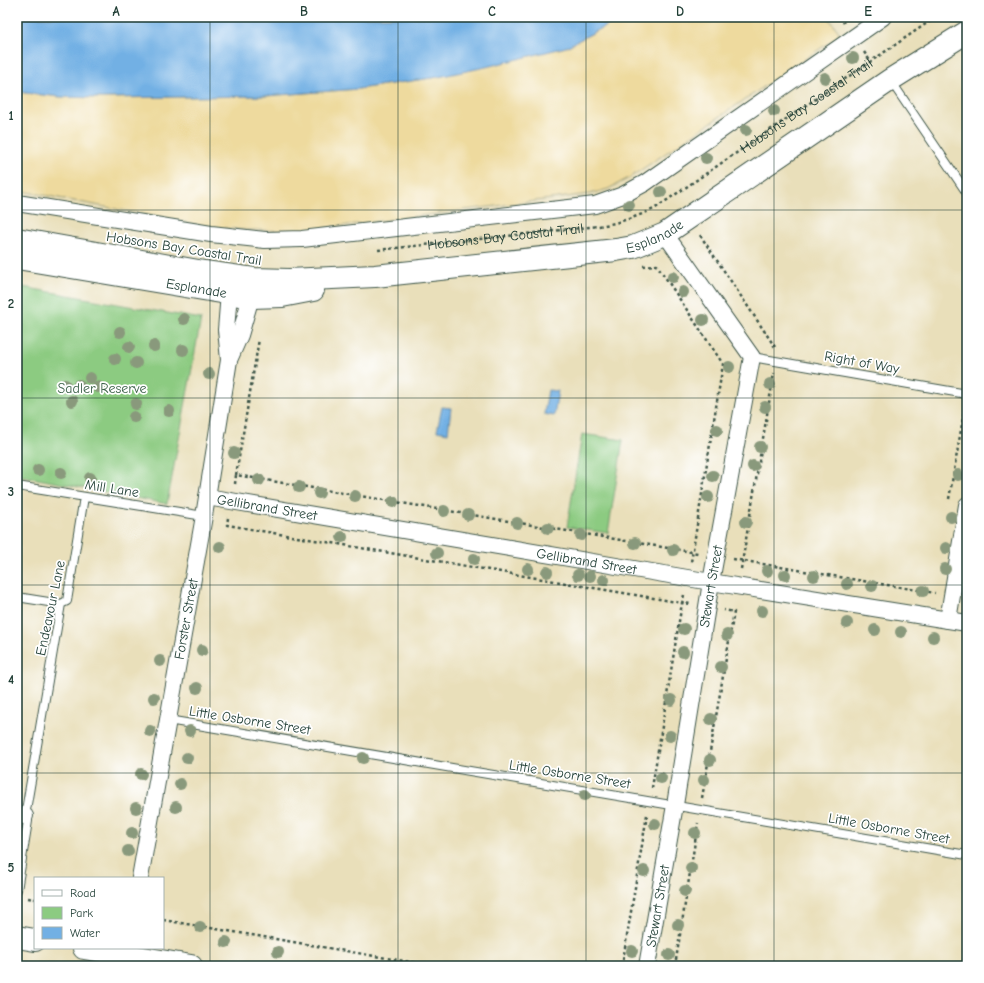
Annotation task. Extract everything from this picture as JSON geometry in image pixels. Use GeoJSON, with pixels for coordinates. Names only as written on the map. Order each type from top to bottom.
{"type":"FeatureCollection","features":[{"type":"Feature","properties":{"kind":"street","name":"Hobsons Bay Coastal Trail"},"geometry":{"type":"LineString","coordinates":[[17,203],[211,234],[265,240],[302,239],[595,205],[623,195],[645,183],[883,17]]}},
{"type":"Feature","properties":{"kind":"street","name":"Esplanade"},"geometry":{"type":"LineString","coordinates":[[890,80],[962,17]]}},
{"type":"Feature","properties":{"kind":"street","name":"Esplanade"},"geometry":{"type":"LineString","coordinates":[[17,258],[282,296],[375,276],[634,247],[665,234],[890,80],[967,32]]}},
{"type":"Feature","properties":{"kind":"street"},"geometry":{"type":"LineString","coordinates":[[665,234],[752,357]]}},
{"type":"Feature","properties":{"kind":"street","name":"Esplanade"},"geometry":{"type":"LineString","coordinates":[[17,239],[238,290]]}},
{"type":"Feature","properties":{"kind":"street","name":"Forster Street"},"geometry":{"type":"LineString","coordinates":[[229,360],[240,336],[238,290]]}},
{"type":"Feature","properties":{"kind":"street","name":"Forster Street"},"geometry":{"type":"LineString","coordinates":[[140,877],[204,516],[229,360],[226,330],[238,290]]}},
{"type":"Feature","properties":{"kind":"street","name":"Stewart Street"},"geometry":{"type":"LineString","coordinates":[[647,966],[711,582],[752,357]]}},
{"type":"Feature","properties":{"kind":"street","name":"Gellibrand Street"},"geometry":{"type":"LineString","coordinates":[[207,497],[711,582],[967,623]]}},
{"type":"Feature","properties":{"kind":"street"},"geometry":{"type":"LineString","coordinates":[[948,620],[967,505]]}},
{"type":"Feature","properties":{"kind":"street"},"geometry":{"type":"LineString","coordinates":[[17,937],[34,940]]}},
{"type":"Feature","properties":{"kind":"street"},"geometry":{"type":"LineString","coordinates":[[89,949],[191,966]]}},
{"type":"Feature","properties":{"kind":"lane"},"geometry":{"type":"LineString","coordinates":[[890,80],[967,193]]}},
{"type":"Feature","properties":{"kind":"lane","name":"Right of Way"},"geometry":{"type":"LineString","coordinates":[[752,357],[967,394]]}},
{"type":"Feature","properties":{"kind":"lane","name":"Mill Lane"},"geometry":{"type":"LineString","coordinates":[[17,486],[204,516]]}},
{"type":"Feature","properties":{"kind":"lane","name":"Endeavour Lane"},"geometry":{"type":"LineString","coordinates":[[17,890],[28,821],[21,816],[61,604],[67,601],[84,497]]}},
{"type":"Feature","properties":{"kind":"lane"},"geometry":{"type":"LineString","coordinates":[[17,597],[61,604]]}},
{"type":"Feature","properties":{"kind":"lane","name":"Little Osborne Street"},"geometry":{"type":"LineString","coordinates":[[168,720],[967,855]]}},
{"type":"Feature","properties":{"kind":"path","name":"Hobsons Bay Coastal Trail"},"geometry":{"type":"LineString","coordinates":[[373,250],[599,226],[637,217],[661,204],[936,17]]}},
{"type":"Feature","properties":{"kind":"path"},"geometry":{"type":"LineString","coordinates":[[641,266],[657,265],[723,364],[688,578],[682,603]]}},
{"type":"Feature","properties":{"kind":"path"},"geometry":{"type":"LineString","coordinates":[[236,475],[259,338]]}},
{"type":"Feature","properties":{"kind":"path"},"geometry":{"type":"LineString","coordinates":[[949,502],[966,403]]}},
{"type":"Feature","properties":{"kind":"path"},"geometry":{"type":"LineString","coordinates":[[934,593],[935,585]]}},
{"type":"Feature","properties":{"kind":"path"},"geometry":{"type":"LineString","coordinates":[[164,920],[434,966]]}},
{"type":"Feature","properties":{"kind":"green space","name":"Sadler Reserve"},"geometry":{"type":"Polygon","coordinates":[[[17,286],[201,319],[167,504],[17,475],[17,286]]]}},
{"type":"Feature","properties":{"kind":"green space"},"geometry":{"type":"Polygon","coordinates":[[[582,434],[623,440],[608,533],[567,527],[582,434]]]}},
{"type":"Feature","properties":{"kind":"sand"},"geometry":{"type":"Polygon","coordinates":[[[623,17],[828,17],[839,32],[839,36],[629,178],[608,189],[590,194],[302,231],[246,230],[204,226],[17,190],[17,92],[61,97],[101,98],[265,96],[358,89],[438,77],[566,47],[623,17]]]}},
{"type":"Feature","properties":{"kind":"water"},"geometry":{"type":"Polygon","coordinates":[[[17,17],[623,17],[566,47],[486,67],[438,77],[358,89],[265,96],[101,98],[61,97],[17,92],[17,17]]]}},
{"type":"Feature","properties":{"kind":"water"},"geometry":{"type":"Polygon","coordinates":[[[548,390],[558,391],[554,416],[544,414],[548,390]]]}},
{"type":"Feature","properties":{"kind":"water"},"geometry":{"type":"Polygon","coordinates":[[[442,407],[451,408],[448,433],[437,431],[442,407]]]}}]}
